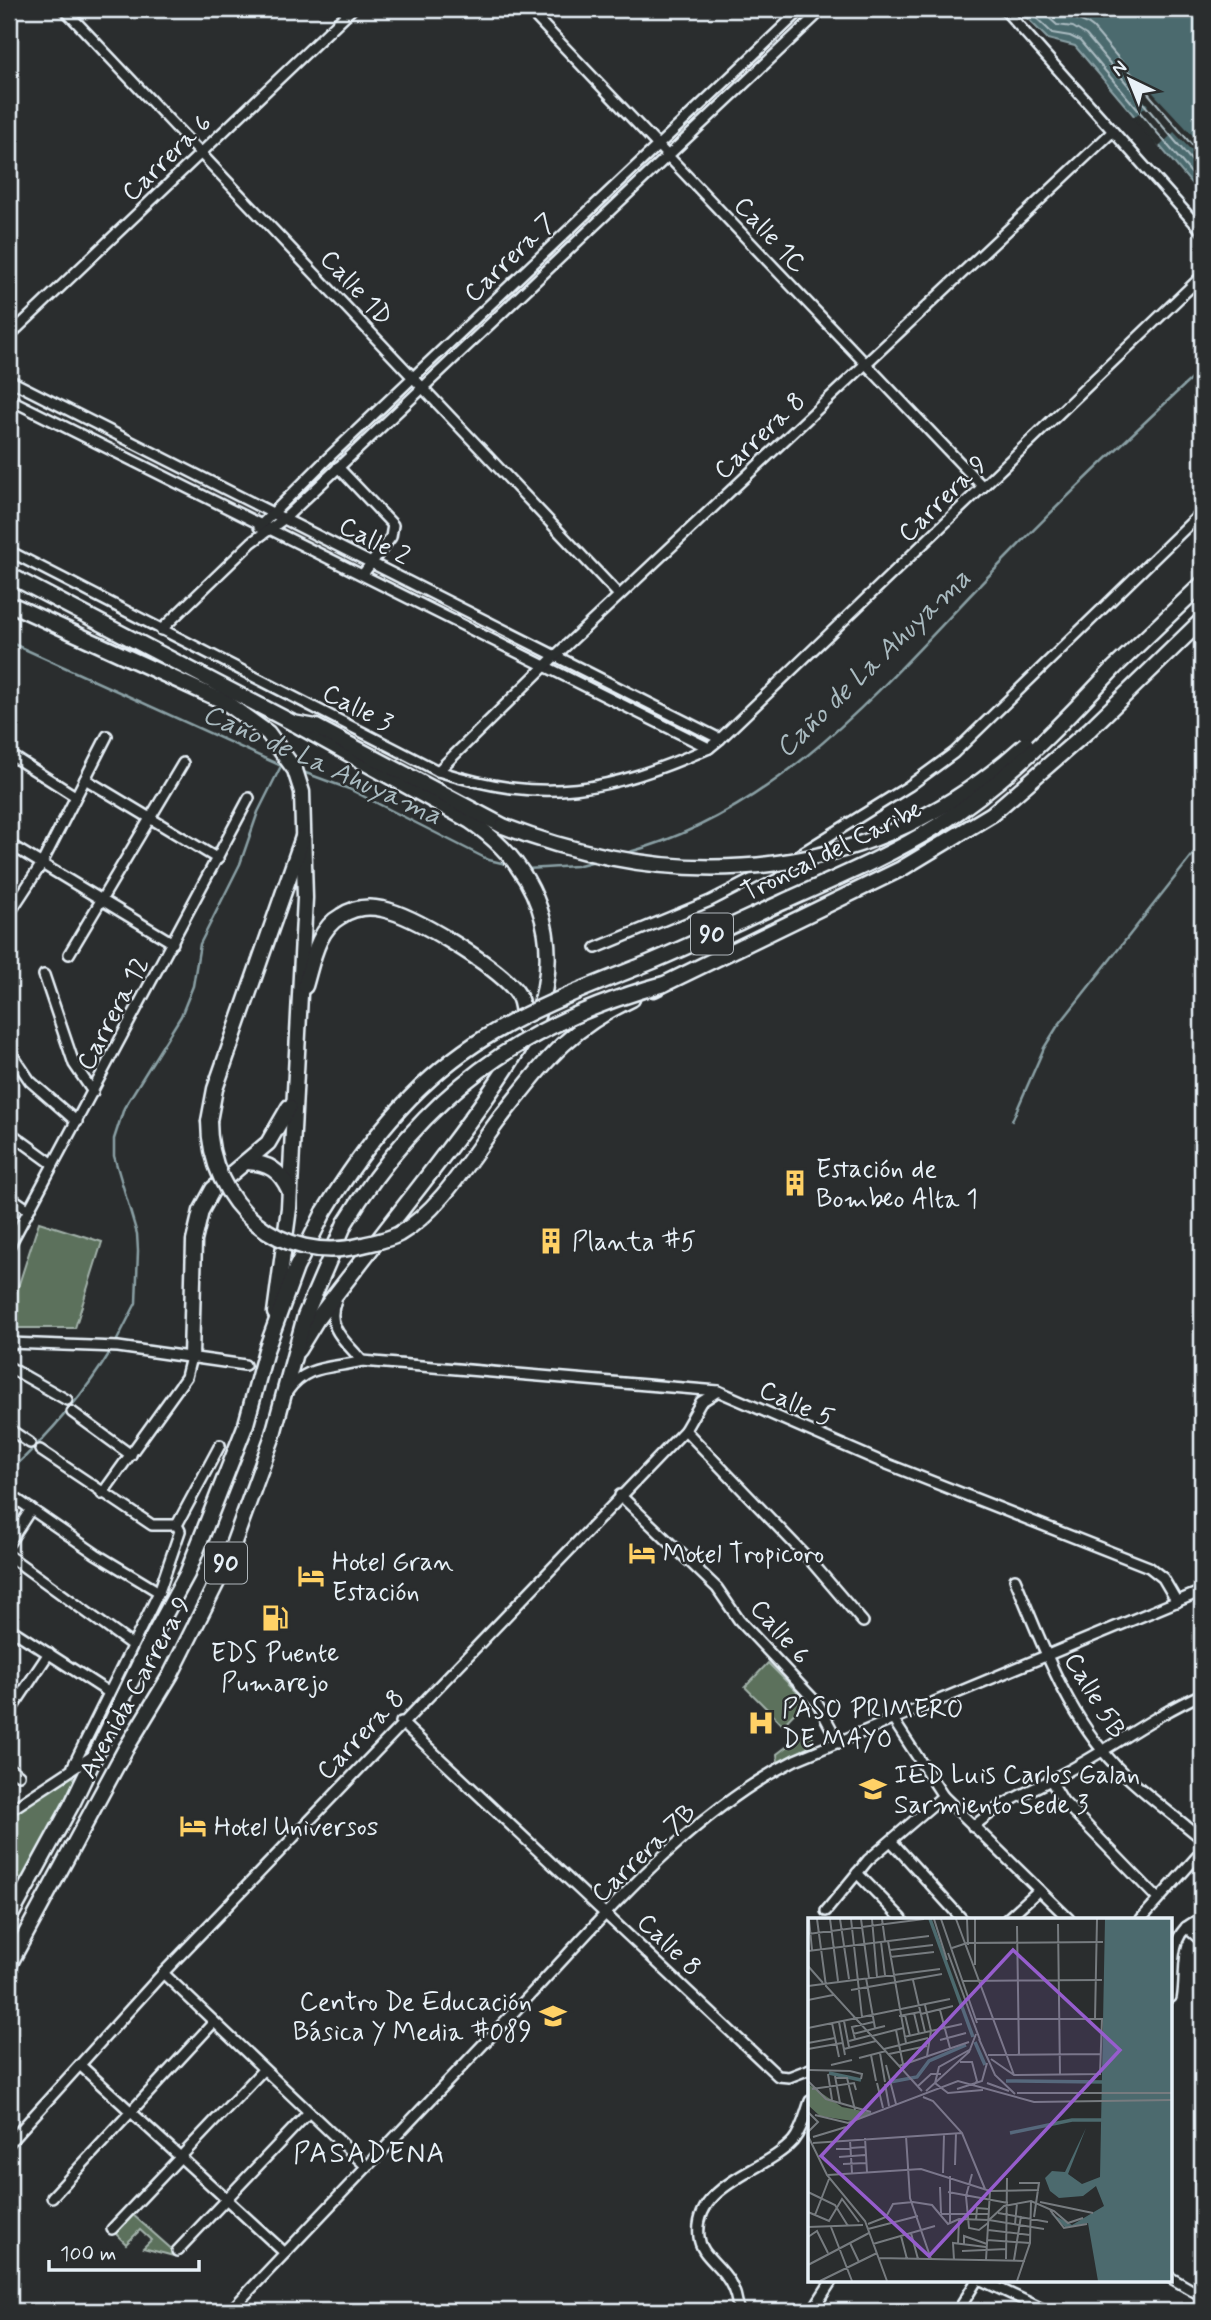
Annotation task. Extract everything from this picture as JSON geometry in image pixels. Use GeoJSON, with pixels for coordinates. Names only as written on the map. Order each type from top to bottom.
{"type":"FeatureCollection","features":[{"type":"Feature","properties":{"kind":"main road"},"geometry":{"type":"LineString","coordinates":[[9,575],[293,723],[470,821],[506,851],[530,884],[543,917],[549,946],[543,993],[535,1022],[488,1096],[317,1319],[292,1360]]}},
{"type":"Feature","properties":{"kind":"main road","name":"Troncal del Caribe"},"geometry":{"type":"LineString","coordinates":[[324,1212],[364,1150],[409,1098],[474,1045],[575,992],[649,963],[832,880],[937,825],[1020,763],[1202,584]]}},
{"type":"Feature","properties":{"kind":"main road"},"geometry":{"type":"LineString","coordinates":[[17,607],[225,702],[255,722],[283,750],[295,770],[302,792],[305,898],[289,1191],[277,1306],[266,1350]]}},
{"type":"Feature","properties":{"kind":"main road","name":"Troncal del Caribe"},"geometry":{"type":"LineString","coordinates":[[345,1223],[368,1185],[403,1140],[459,1084],[495,1057],[574,1013],[616,997],[664,984],[901,869],[992,814],[1089,730],[1202,620]]}},
{"type":"Feature","properties":{"kind":"main road"},"geometry":{"type":"LineString","coordinates":[[293,723],[316,727],[503,826],[595,855],[672,867],[746,868],[832,853],[901,827],[970,789],[1114,668]]}},
{"type":"Feature","properties":{"kind":"main road"},"geometry":{"type":"LineString","coordinates":[[303,836],[215,1088],[209,1121],[213,1159],[222,1183],[244,1214],[264,1230],[288,1242],[315,1249],[342,1249],[383,1241],[408,1228],[428,1209],[548,1059],[579,1028],[664,984]]}},
{"type":"Feature","properties":{"kind":"main road"},"geometry":{"type":"LineString","coordinates":[[299,1005],[325,932],[339,916],[364,907],[383,909],[416,921],[493,971],[515,991],[521,1002],[523,1042]]}},
{"type":"Feature","properties":{"kind":"main road"},"geometry":{"type":"LineString","coordinates":[[191,1357],[194,1241],[201,1212],[213,1189],[268,1143],[284,1120],[294,1095]]}},
{"type":"Feature","properties":{"kind":"main road"},"geometry":{"type":"LineString","coordinates":[[247,1162],[261,1162],[274,1168],[289,1191]]}},
{"type":"Feature","properties":{"kind":"main road","name":"Avenida Carrera 9"},"geometry":{"type":"LineString","coordinates":[[9,1919],[74,1802],[187,1574],[219,1500],[246,1424],[266,1350],[296,1268],[324,1212]]}},
{"type":"Feature","properties":{"kind":"main road","name":"Avenida Carrera 9"},"geometry":{"type":"LineString","coordinates":[[9,1965],[205,1609],[247,1511],[284,1397],[305,1316],[345,1223]]}},
{"type":"Feature","properties":{"kind":"street","name":"Calle 1D"},"geometry":{"type":"LineString","coordinates":[[64,9],[619,595]]}},
{"type":"Feature","properties":{"kind":"street","name":"Carrera 6"},"geometry":{"type":"LineString","coordinates":[[9,336],[352,9]]}},
{"type":"Feature","properties":{"kind":"street","name":"Calle 1C"},"geometry":{"type":"LineString","coordinates":[[528,9],[983,487]]}},
{"type":"Feature","properties":{"kind":"street","name":"Carrera 7"},"geometry":{"type":"LineString","coordinates":[[252,542],[261,523],[273,511],[802,9]]}},
{"type":"Feature","properties":{"kind":"street","name":"Carrera 7"},"geometry":{"type":"LineString","coordinates":[[161,629],[252,542],[285,518],[823,9]]}},
{"type":"Feature","properties":{"kind":"street"},"geometry":{"type":"LineString","coordinates":[[1004,9],[1202,230]]}},
{"type":"Feature","properties":{"kind":"street","name":"Carrera 8"},"geometry":{"type":"LineString","coordinates":[[438,771],[544,666],[1112,132]]}},
{"type":"Feature","properties":{"kind":"street","name":"Carrera 9"},"geometry":{"type":"LineString","coordinates":[[709,748],[1202,276]]}},
{"type":"Feature","properties":{"kind":"street","name":"Calle 2"},"geometry":{"type":"LineString","coordinates":[[9,380],[720,739]]}},
{"type":"Feature","properties":{"kind":"street","name":"Calle 2"},"geometry":{"type":"LineString","coordinates":[[9,400],[363,573],[709,748]]}},
{"type":"Feature","properties":{"kind":"street"},"geometry":{"type":"LineString","coordinates":[[338,467],[393,525],[391,537],[363,573]]}},
{"type":"Feature","properties":{"kind":"street","name":"90"},"geometry":{"type":"LineString","coordinates":[[601,947],[762,875],[909,786],[954,753],[1202,512]]}},
{"type":"Feature","properties":{"kind":"street","name":"Calle 3"},"geometry":{"type":"LineString","coordinates":[[9,551],[438,771],[475,783],[535,792],[578,790],[653,773],[709,748]]}},
{"type":"Feature","properties":{"kind":"street"},"geometry":{"type":"LineString","coordinates":[[9,914],[41,865],[107,736]]}},
{"type":"Feature","properties":{"kind":"street"},"geometry":{"type":"LineString","coordinates":[[9,754],[75,796]]}},
{"type":"Feature","properties":{"kind":"street"},"geometry":{"type":"LineString","coordinates":[[69,954],[183,763]]}},
{"type":"Feature","properties":{"kind":"street"},"geometry":{"type":"LineString","coordinates":[[85,779],[218,859]]}},
{"type":"Feature","properties":{"kind":"street","name":"Carrera 12"},"geometry":{"type":"LineString","coordinates":[[9,1247],[249,798]]}},
{"type":"Feature","properties":{"kind":"street"},"geometry":{"type":"LineString","coordinates":[[9,844],[173,943]]}},
{"type":"Feature","properties":{"kind":"street"},"geometry":{"type":"LineString","coordinates":[[44,975],[74,1064],[93,1092]]}},
{"type":"Feature","properties":{"kind":"street"},"geometry":{"type":"LineString","coordinates":[[9,1050],[44,1095],[77,1122]]}},
{"type":"Feature","properties":{"kind":"street"},"geometry":{"type":"LineString","coordinates":[[9,1072],[16,1062]]}},
{"type":"Feature","properties":{"kind":"street"},"geometry":{"type":"LineString","coordinates":[[9,1132],[53,1164]]}},
{"type":"Feature","properties":{"kind":"street"},"geometry":{"type":"LineString","coordinates":[[9,1196],[29,1210]]}},
{"type":"Feature","properties":{"kind":"street"},"geometry":{"type":"LineString","coordinates":[[344,1283],[333,1306],[333,1320],[345,1345],[362,1361]]}},
{"type":"Feature","properties":{"kind":"street"},"geometry":{"type":"LineString","coordinates":[[9,1343],[118,1347],[245,1365]]}},
{"type":"Feature","properties":{"kind":"street"},"geometry":{"type":"LineString","coordinates":[[102,1494],[186,1377],[191,1357]]}},
{"type":"Feature","properties":{"kind":"street","name":"Calle 5"},"geometry":{"type":"LineString","coordinates":[[284,1397],[292,1385],[315,1368],[362,1361],[718,1391],[877,1460],[1149,1567],[1163,1578],[1177,1602]]}},
{"type":"Feature","properties":{"kind":"street"},"geometry":{"type":"LineString","coordinates":[[9,1367],[67,1400]]}},
{"type":"Feature","properties":{"kind":"street","name":"Carrera 8"},"geometry":{"type":"LineString","coordinates":[[9,2143],[163,1973],[620,1494],[685,1430],[701,1402],[718,1391]]}},
{"type":"Feature","properties":{"kind":"street"},"geometry":{"type":"LineString","coordinates":[[72,1412],[131,1455]]}},
{"type":"Feature","properties":{"kind":"street"},"geometry":{"type":"LineString","coordinates":[[9,1429],[30,1443]]}},
{"type":"Feature","properties":{"kind":"street"},"geometry":{"type":"LineString","coordinates":[[685,1430],[809,1559],[863,1622]]}},
{"type":"Feature","properties":{"kind":"street"},"geometry":{"type":"LineString","coordinates":[[73,1766],[159,1592],[179,1528],[220,1445]]}},
{"type":"Feature","properties":{"kind":"street"},"geometry":{"type":"LineString","coordinates":[[40,1450],[102,1494],[156,1526],[165,1523],[179,1528]]}},
{"type":"Feature","properties":{"kind":"street"},"geometry":{"type":"LineString","coordinates":[[9,1494],[96,1554],[159,1592]]}},
{"type":"Feature","properties":{"kind":"street","name":"Calle 6"},"geometry":{"type":"LineString","coordinates":[[620,1494],[717,1588],[739,1620],[818,1704],[839,1743]]}},
{"type":"Feature","properties":{"kind":"street"},"geometry":{"type":"LineString","coordinates":[[9,1543],[31,1509]]}},
{"type":"Feature","properties":{"kind":"street"},"geometry":{"type":"LineString","coordinates":[[9,1556],[132,1645]]}},
{"type":"Feature","properties":{"kind":"street","name":"Calle 5B"},"geometry":{"type":"LineString","coordinates":[[1015,1579],[1076,1714],[1117,1768],[1202,1839]]}},
{"type":"Feature","properties":{"kind":"street","name":"Carrera 7B"},"geometry":{"type":"LineString","coordinates":[[230,2311],[608,1912],[678,1842],[724,1807],[772,1772],[1202,1591]]}},
{"type":"Feature","properties":{"kind":"street"},"geometry":{"type":"LineString","coordinates":[[9,1628],[108,1692]]}},
{"type":"Feature","properties":{"kind":"street"},"geometry":{"type":"LineString","coordinates":[[9,1713],[49,1653]]}},
{"type":"Feature","properties":{"kind":"street"},"geometry":{"type":"LineString","coordinates":[[973,1827],[1016,1795],[1050,1779],[1160,1713],[1202,1694]]}},
{"type":"Feature","properties":{"kind":"street"},"geometry":{"type":"LineString","coordinates":[[894,1721],[943,1796],[1068,1918]]}},
{"type":"Feature","properties":{"kind":"street","name":"Calle 8"},"geometry":{"type":"LineString","coordinates":[[401,1722],[608,1912],[778,2076],[789,2077],[808,2070]]}},
{"type":"Feature","properties":{"kind":"street"},"geometry":{"type":"LineString","coordinates":[[9,1811],[73,1766],[96,1754]]}},
{"type":"Feature","properties":{"kind":"street"},"geometry":{"type":"LineString","coordinates":[[9,1768],[19,1774]]}},
{"type":"Feature","properties":{"kind":"street"},"geometry":{"type":"LineString","coordinates":[[1050,1779],[1063,1801],[1158,1899]]}},
{"type":"Feature","properties":{"kind":"street"},"geometry":{"type":"LineString","coordinates":[[826,1911],[857,1873],[943,1796]]}},
{"type":"Feature","properties":{"kind":"street"},"geometry":{"type":"LineString","coordinates":[[892,1842],[961,1918]]}},
{"type":"Feature","properties":{"kind":"street"},"geometry":{"type":"LineString","coordinates":[[1142,1918],[1202,1852]]}},
{"type":"Feature","properties":{"kind":"street"},"geometry":{"type":"LineString","coordinates":[[857,1873],[901,1918]]}},
{"type":"Feature","properties":{"kind":"street"},"geometry":{"type":"LineString","coordinates":[[1018,1916],[1039,1890]]}},
{"type":"Feature","properties":{"kind":"street"},"geometry":{"type":"LineString","coordinates":[[1172,1980],[1174,1947],[1186,1927],[1202,1919]]}},
{"type":"Feature","properties":{"kind":"street"},"geometry":{"type":"LineString","coordinates":[[1186,1927],[1202,1941]]}},
{"type":"Feature","properties":{"kind":"street"},"geometry":{"type":"LineString","coordinates":[[163,1973],[367,2166]]}},
{"type":"Feature","properties":{"kind":"street"},"geometry":{"type":"LineString","coordinates":[[52,2197],[214,2022]]}},
{"type":"Feature","properties":{"kind":"street"},"geometry":{"type":"LineString","coordinates":[[81,2066],[285,2253]]}},
{"type":"Feature","properties":{"kind":"street"},"geometry":{"type":"LineString","coordinates":[[112,2229],[263,2070]]}},
{"type":"Feature","properties":{"kind":"street"},"geometry":{"type":"LineString","coordinates":[[738,2311],[733,2283],[703,2249],[699,2239],[704,2209],[737,2178],[767,2162],[792,2142],[808,2106]]}},
{"type":"Feature","properties":{"kind":"street"},"geometry":{"type":"LineString","coordinates":[[177,2251],[309,2112]]}},
{"type":"Feature","properties":{"kind":"street"},"geometry":{"type":"LineString","coordinates":[[1172,2279],[1202,2296]]}},
{"type":"Feature","properties":{"kind":"street"},"geometry":{"type":"LineString","coordinates":[[812,2311],[831,2282]]}},
{"type":"Feature","properties":{"kind":"street"},"geometry":{"type":"LineString","coordinates":[[958,2311],[978,2282]]}},
{"type":"Feature","properties":{"kind":"street"},"geometry":{"type":"LineString","coordinates":[[983,2282],[1047,2311]]}},
{"type":"Feature","properties":{"kind":"green space"},"geometry":{"type":"Polygon","coordinates":[[[39,1222],[102,1242],[75,1328],[9,1328],[9,1315],[39,1222]]]}},
{"type":"Feature","properties":{"kind":"green space"},"geometry":{"type":"Polygon","coordinates":[[[768,1663],[806,1701],[783,1725],[745,1687],[768,1663]]]}},
{"type":"Feature","properties":{"kind":"green space"},"geometry":{"type":"Polygon","coordinates":[[[810,1729],[815,1744],[778,1762],[777,1754],[810,1729]]]}},
{"type":"Feature","properties":{"kind":"green space"},"geometry":{"type":"Polygon","coordinates":[[[70,1773],[77,1781],[9,1902],[9,1818],[70,1773]]]}},
{"type":"Feature","properties":{"kind":"green space"},"geometry":{"type":"Polygon","coordinates":[[[132,2214],[176,2253],[174,2256],[143,2248],[151,2240],[140,2230],[126,2244],[115,2233],[132,2214]]]}},
{"type":"Feature","properties":{"kind":"water"},"geometry":{"type":"Polygon","coordinates":[[[1018,9],[1202,9],[1202,196],[1075,46],[1048,39],[1018,9]]]}},
{"type":"Feature","properties":{"kind":"pier"},"geometry":{"type":"Polygon","coordinates":[[[1142,81],[1199,142],[1191,150],[1174,132],[1159,147],[1133,118],[1148,105],[1133,89],[1142,81]]]}},
{"type":"Feature","properties":{"kind":"waterway","name":"Caño de La Ahuyama"},"geometry":{"type":"LineString","coordinates":[[626,853],[684,833],[738,805],[788,771],[835,732],[880,690],[1055,509],[1202,369]]}},
{"type":"Feature","properties":{"kind":"waterway","name":"Caño de La Ahuyama"},"geometry":{"type":"LineString","coordinates":[[9,642],[286,768]]}},
{"type":"Feature","properties":{"kind":"waterway"},"geometry":{"type":"LineString","coordinates":[[115,1344],[136,1303],[138,1251],[137,1234],[114,1156],[114,1139],[124,1108],[181,1016],[193,986],[200,944],[240,864],[258,812],[280,768]]}},
{"type":"Feature","properties":{"kind":"waterway","name":"Caño de La Ahuyama"},"geometry":{"type":"LineString","coordinates":[[303,772],[349,789],[489,860],[510,865]]}},
{"type":"Feature","properties":{"kind":"waterway"},"geometry":{"type":"LineString","coordinates":[[1012,1121],[1044,1048],[1057,1027],[1202,843]]}},
{"type":"Feature","properties":{"kind":"waterway","name":"Caño de La Ahuyama"},"geometry":{"type":"LineString","coordinates":[[527,869],[576,866],[599,860]]}},
{"type":"Feature","properties":{"kind":"waterway"},"geometry":{"type":"LineString","coordinates":[[9,1472],[65,1414],[112,1349]]}},
{"type":"Feature","properties":{"kind":"place","name":"Estación de Bombeo Alta 1"},"geometry":{"type":"Point","coordinates":[795,1183]}},
{"type":"Feature","properties":{"kind":"place","name":"Planta #5"},"geometry":{"type":"Point","coordinates":[551,1241]}},
{"type":"Feature","properties":{"kind":"place","name":"Motel Tropicoro"},"geometry":{"type":"Point","coordinates":[642,1553]}},
{"type":"Feature","properties":{"kind":"place","name":"Hotel Gran Estación"},"geometry":{"type":"Point","coordinates":[311,1576]}},
{"type":"Feature","properties":{"kind":"place","name":"EDS Puente Pumarejo"},"geometry":{"type":"Point","coordinates":[275,1618]}},
{"type":"Feature","properties":{"kind":"place","name":"PASO PRIMERO DE MAYO"},"geometry":{"type":"Point","coordinates":[761,1723]}},
{"type":"Feature","properties":{"kind":"place","name":"IED Luis Carlos Galan Sarmiento Sede 3"},"geometry":{"type":"Point","coordinates":[873,1789]}},
{"type":"Feature","properties":{"kind":"place","name":"Hotel Universos"},"geometry":{"type":"Point","coordinates":[193,1826]}},
{"type":"Feature","properties":{"kind":"place","name":"Centro De Educación Básica Y Media #089"},"geometry":{"type":"Point","coordinates":[553,2016]}},
{"type":"Feature","properties":{"kind":"district","name":"PASADENA"},"geometry":{"type":"Point","coordinates":[370,2152]}}]}
